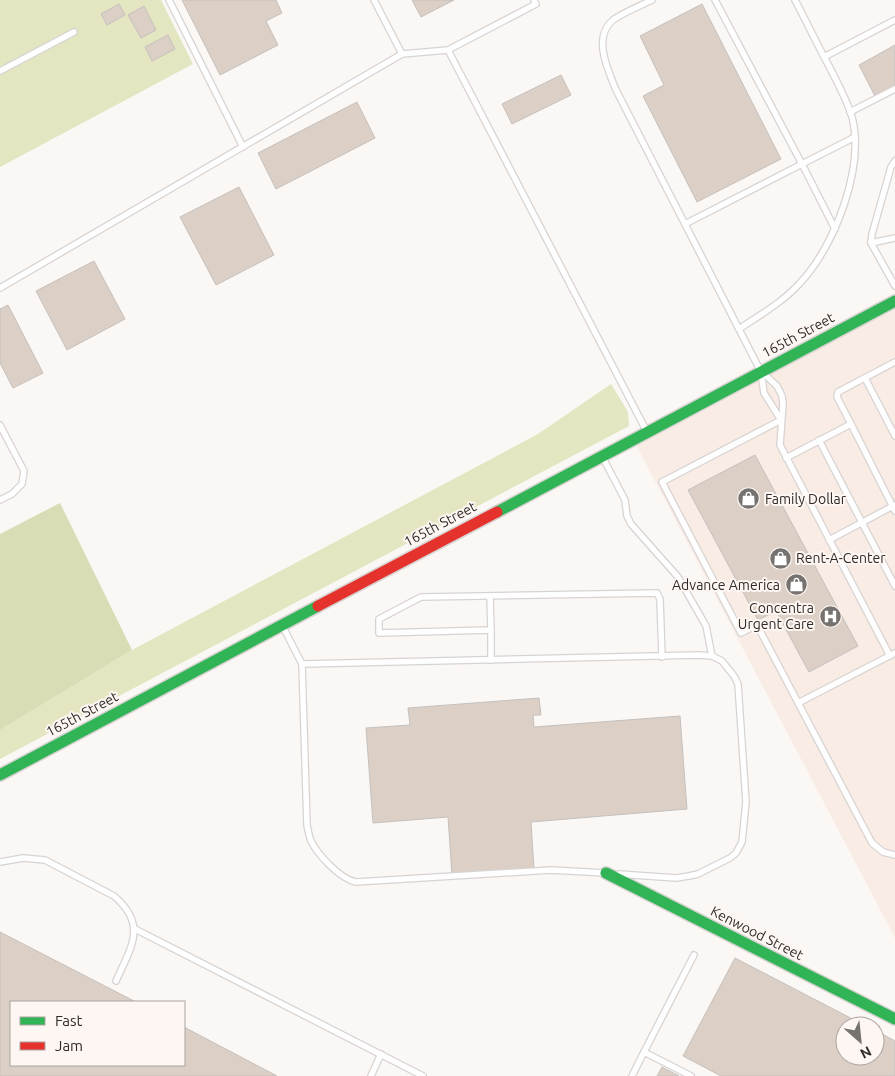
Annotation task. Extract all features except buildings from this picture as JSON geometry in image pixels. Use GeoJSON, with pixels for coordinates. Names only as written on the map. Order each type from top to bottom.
{"type":"FeatureCollection","features":[{"type":"Feature","properties":{"kind":"main road","name":"165th Street"},"geometry":{"type":"LineString","coordinates":[[0,775],[895,301]]}},
{"type":"Feature","properties":{"kind":"main road","name":"Kenwood Street"},"geometry":{"type":"LineString","coordinates":[[606,873],[895,1019]]}},
{"type":"Feature","properties":{"kind":"lane"},"geometry":{"type":"LineString","coordinates":[[169,0],[243,147]]}},
{"type":"Feature","properties":{"kind":"lane"},"geometry":{"type":"LineString","coordinates":[[374,0],[402,54]]}},
{"type":"Feature","properties":{"kind":"lane"},"geometry":{"type":"LineString","coordinates":[[0,288],[402,54],[448,50],[536,4],[534,0]]}},
{"type":"Feature","properties":{"kind":"lane"},"geometry":{"type":"LineString","coordinates":[[652,0],[614,20],[607,27],[603,54],[616,90],[761,372],[764,392],[782,420]]}},
{"type":"Feature","properties":{"kind":"lane"},"geometry":{"type":"LineString","coordinates":[[715,0],[835,229]]}},
{"type":"Feature","properties":{"kind":"lane"},"geometry":{"type":"LineString","coordinates":[[739,329],[782,300],[799,285],[821,256],[835,229],[845,202],[853,165],[855,138],[850,112],[795,0]]}},
{"type":"Feature","properties":{"kind":"lane"},"geometry":{"type":"LineString","coordinates":[[824,58],[895,20]]}},
{"type":"Feature","properties":{"kind":"lane"},"geometry":{"type":"LineString","coordinates":[[0,71],[74,32]]}},
{"type":"Feature","properties":{"kind":"lane"},"geometry":{"type":"LineString","coordinates":[[448,50],[647,432]]}},
{"type":"Feature","properties":{"kind":"lane"},"geometry":{"type":"LineString","coordinates":[[850,112],[895,89]]}},
{"type":"Feature","properties":{"kind":"lane"},"geometry":{"type":"LineString","coordinates":[[685,224],[855,138]]}},
{"type":"Feature","properties":{"kind":"lane"},"geometry":{"type":"LineString","coordinates":[[895,161],[891,167],[871,242],[895,286]]}},
{"type":"Feature","properties":{"kind":"lane"},"geometry":{"type":"LineString","coordinates":[[871,242],[895,238]]}},
{"type":"Feature","properties":{"kind":"lane"},"geometry":{"type":"LineString","coordinates":[[829,540],[894,507],[837,397],[838,392],[895,362]]}},
{"type":"Feature","properties":{"kind":"lane"},"geometry":{"type":"LineString","coordinates":[[761,372],[776,386],[782,396],[780,445],[786,458],[892,654],[798,703]]}},
{"type":"Feature","properties":{"kind":"lane"},"geometry":{"type":"LineString","coordinates":[[864,378],[895,436]]}},
{"type":"Feature","properties":{"kind":"lane"},"geometry":{"type":"LineString","coordinates":[[782,420],[662,482],[741,633],[757,625],[872,843],[883,852],[895,856]]}},
{"type":"Feature","properties":{"kind":"lane"},"geometry":{"type":"LineString","coordinates":[[0,424],[24,471],[22,484],[12,494],[0,500]]}},
{"type":"Feature","properties":{"kind":"lane"},"geometry":{"type":"LineString","coordinates":[[786,458],[851,424]]}},
{"type":"Feature","properties":{"kind":"lane"},"geometry":{"type":"LineString","coordinates":[[819,440],[895,586]]}},
{"type":"Feature","properties":{"kind":"lane"},"geometry":{"type":"LineString","coordinates":[[602,456],[625,500],[627,516],[678,577],[706,626],[712,656]]}},
{"type":"Feature","properties":{"kind":"lane"},"geometry":{"type":"LineString","coordinates":[[491,630],[379,633],[379,619],[420,597],[657,593],[660,599],[662,656]]}},
{"type":"Feature","properties":{"kind":"lane"},"geometry":{"type":"LineString","coordinates":[[490,596],[491,660]]}},
{"type":"Feature","properties":{"kind":"lane"},"geometry":{"type":"LineString","coordinates":[[282,625],[302,664],[307,825],[310,838],[320,855],[343,877],[356,882],[551,870],[676,878],[698,874],[730,858],[742,842],[746,802],[739,694],[734,676],[728,667],[722,661],[712,656],[302,664]]}},
{"type":"Feature","properties":{"kind":"lane"},"geometry":{"type":"LineString","coordinates":[[0,862],[23,858],[45,860],[114,896],[121,903],[128,912],[135,929],[132,945],[116,981]]}},
{"type":"Feature","properties":{"kind":"lane"},"geometry":{"type":"LineString","coordinates":[[135,929],[423,1076]]}},
{"type":"Feature","properties":{"kind":"lane"},"geometry":{"type":"LineString","coordinates":[[632,1076],[694,956]]}},
{"type":"Feature","properties":{"kind":"lane"},"geometry":{"type":"LineString","coordinates":[[644,1052],[692,1076]]}},
{"type":"Feature","properties":{"kind":"lane"},"geometry":{"type":"LineString","coordinates":[[371,1076],[381,1054]]}},
{"type":"Feature","properties":{"kind":"shaded area"},"geometry":{"type":"Polygon","coordinates":[[[895,305],[895,938],[634,441],[895,305]]]}},
{"type":"Feature","properties":{"kind":"green space"},"geometry":{"type":"Polygon","coordinates":[[[0,0],[161,0],[193,64],[0,167],[0,0]]]}},
{"type":"Feature","properties":{"kind":"green space"},"geometry":{"type":"Polygon","coordinates":[[[611,384],[628,412],[629,426],[0,759],[0,730],[132,650],[538,434],[611,384]]]}},
{"type":"Feature","properties":{"kind":"green space"},"geometry":{"type":"Polygon","coordinates":[[[60,503],[132,650],[0,730],[0,534],[60,503]]]}},
{"type":"Feature","properties":{"kind":"traffic: fast"},"geometry":{"type":"LineString","coordinates":[[497,512],[895,301]]}},
{"type":"Feature","properties":{"kind":"traffic: fast"},"geometry":{"type":"LineString","coordinates":[[0,775],[318,606]]}},
{"type":"Feature","properties":{"kind":"traffic: fast"},"geometry":{"type":"LineString","coordinates":[[606,873],[895,1019]]}},
{"type":"Feature","properties":{"kind":"traffic: jam"},"geometry":{"type":"LineString","coordinates":[[318,606],[497,512]]}},
{"type":"Feature","properties":{"kind":"place","name":"Family Dollar"},"geometry":{"type":"Point","coordinates":[749,499]}},
{"type":"Feature","properties":{"kind":"place","name":"Rent-A-Center"},"geometry":{"type":"Point","coordinates":[780,558]}},
{"type":"Feature","properties":{"kind":"place","name":"Advance America"},"geometry":{"type":"Point","coordinates":[796,585]}},
{"type":"Feature","properties":{"kind":"place","name":"Concentra Urgent Care"},"geometry":{"type":"Point","coordinates":[830,616]}}]}
